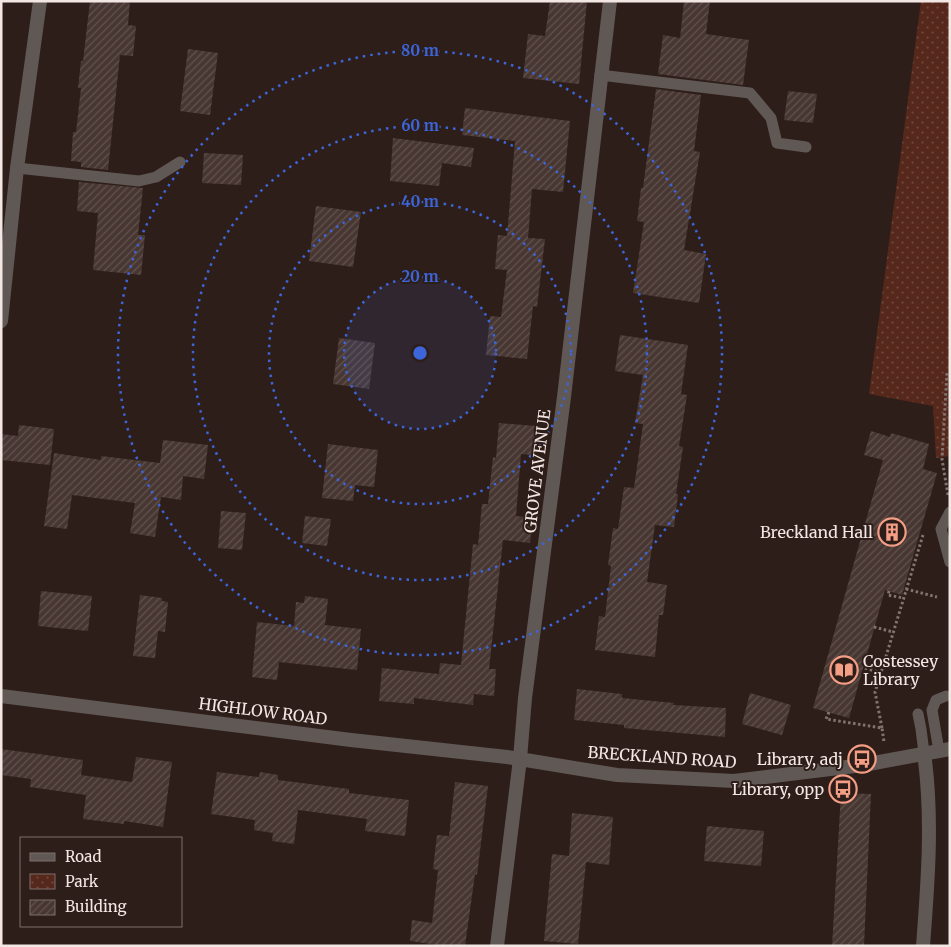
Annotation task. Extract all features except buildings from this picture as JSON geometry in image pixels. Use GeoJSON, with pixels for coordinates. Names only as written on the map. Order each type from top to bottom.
{"type":"FeatureCollection","features":[{"type":"Feature","properties":{"kind":"street"},"geometry":{"type":"LineString","coordinates":[[1,321],[17,168],[40,1]]}},
{"type":"Feature","properties":{"kind":"street","name":"GROVE AVENUE"},"geometry":{"type":"LineString","coordinates":[[497,946],[520,759],[524,698],[564,397],[610,1]]}},
{"type":"Feature","properties":{"kind":"street","name":"HIGHLOW ROAD"},"geometry":{"type":"LineString","coordinates":[[1,696],[520,759]]}},
{"type":"Feature","properties":{"kind":"street","name":"BRECKLAND ROAD"},"geometry":{"type":"LineString","coordinates":[[520,759],[617,775],[734,781],[854,766],[944,750]]}},
{"type":"Feature","properties":{"kind":"street"},"geometry":{"type":"LineString","coordinates":[[923,946],[929,871],[930,816],[924,753]]}},
{"type":"Feature","properties":{"kind":"lane"},"geometry":{"type":"LineString","coordinates":[[600,75],[750,93],[771,118],[777,143],[806,147]]}},
{"type":"Feature","properties":{"kind":"lane"},"geometry":{"type":"LineString","coordinates":[[17,168],[139,181],[156,177],[180,162]]}},
{"type":"Feature","properties":{"kind":"lane"},"geometry":{"type":"LineString","coordinates":[[950,512],[941,529],[950,562]]}},
{"type":"Feature","properties":{"kind":"lane"},"geometry":{"type":"LineString","coordinates":[[944,750],[932,710],[936,700],[946,696]]}},
{"type":"Feature","properties":{"kind":"lane"},"geometry":{"type":"LineString","coordinates":[[918,714],[924,753]]}},
{"type":"Feature","properties":{"kind":"path"},"geometry":{"type":"LineString","coordinates":[[948,499],[942,459],[948,386],[947,373],[950,373]]}},
{"type":"Feature","properties":{"kind":"path"},"geometry":{"type":"LineString","coordinates":[[887,760],[875,692],[924,532]]}},
{"type":"Feature","properties":{"kind":"path"},"geometry":{"type":"LineString","coordinates":[[906,589],[937,597]]}},
{"type":"Feature","properties":{"kind":"path"},"geometry":{"type":"LineString","coordinates":[[889,591],[888,595],[903,598]]}},
{"type":"Feature","properties":{"kind":"path"},"geometry":{"type":"LineString","coordinates":[[874,627],[893,632]]}},
{"type":"Feature","properties":{"kind":"path"},"geometry":{"type":"LineString","coordinates":[[865,668],[913,685]]}},
{"type":"Feature","properties":{"kind":"path"},"geometry":{"type":"LineString","coordinates":[[829,712],[826,719],[882,728]]}},
{"type":"Feature","properties":{"kind":"green space"},"geometry":{"type":"Polygon","coordinates":[[[921,1],[950,1],[950,456],[936,458],[933,406],[869,394],[921,1]]]}},
{"type":"Feature","properties":{"kind":"place","name":"Breckland Hall"},"geometry":{"type":"Point","coordinates":[892,532]}},
{"type":"Feature","properties":{"kind":"place","name":"Costessey Library"},"geometry":{"type":"Point","coordinates":[844,670]}},
{"type":"Feature","properties":{"kind":"place","name":"Library, adj"},"geometry":{"type":"Point","coordinates":[862,759]}},
{"type":"Feature","properties":{"kind":"place","name":"Library, opp"},"geometry":{"type":"Point","coordinates":[843,789]}}]}
